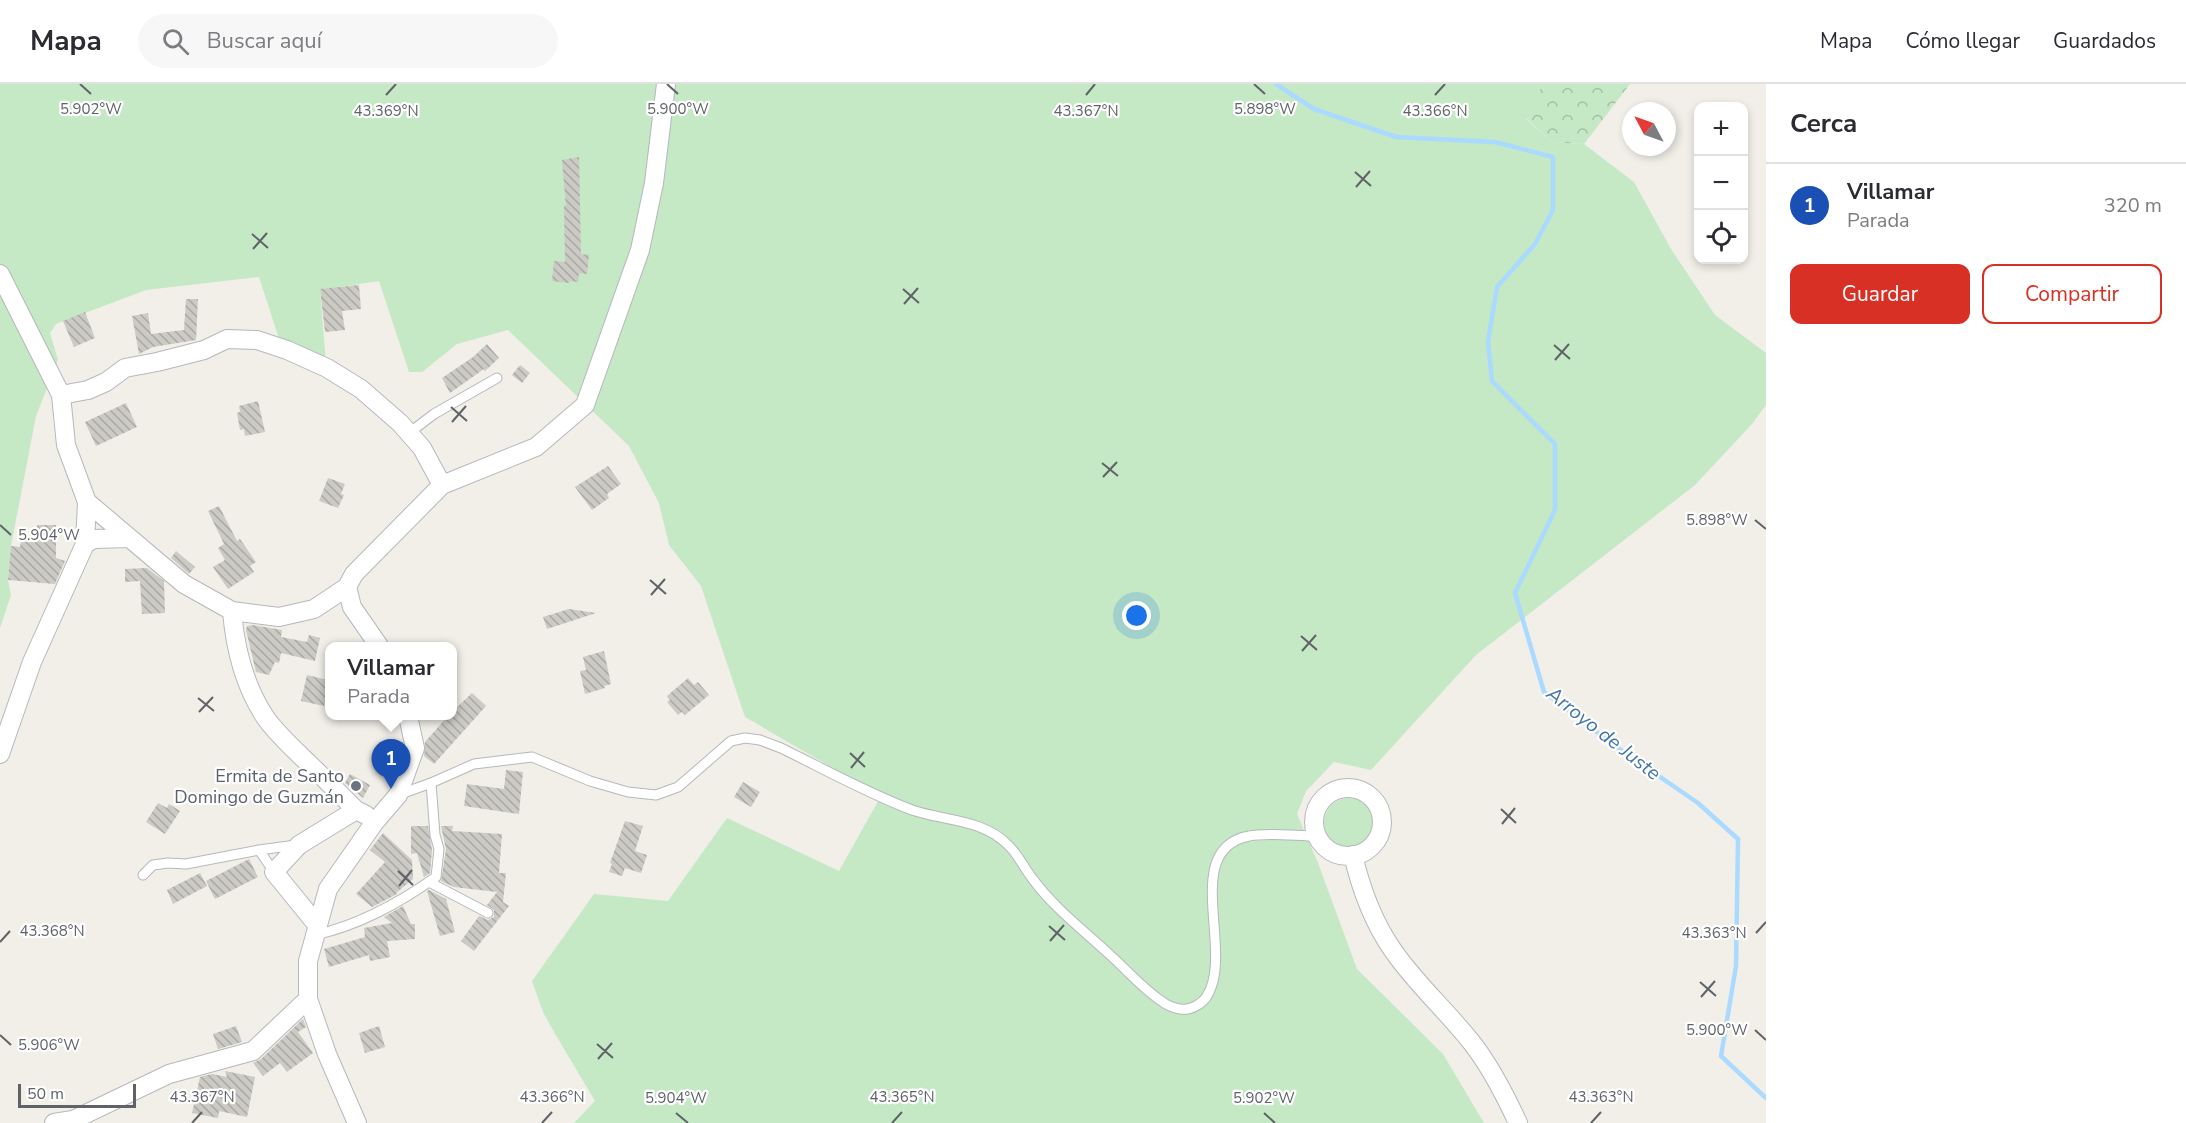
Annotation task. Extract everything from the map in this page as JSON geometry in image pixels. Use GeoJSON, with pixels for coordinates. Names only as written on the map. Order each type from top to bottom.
{"type":"FeatureCollection","features":[{"type":"Feature","properties":{"kind":"street"},"geometry":{"type":"LineString","coordinates":[[87,502],[184,584],[232,611],[279,617],[314,609],[347,587],[354,574],[442,485],[536,447],[585,405],[640,250],[654,183],[666,84]]}},
{"type":"Feature","properties":{"kind":"street"},"geometry":{"type":"LineString","coordinates":[[0,274],[61,395],[66,445],[87,502],[86,544],[33,662],[0,754]]}},
{"type":"Feature","properties":{"kind":"street"},"geometry":{"type":"LineString","coordinates":[[61,395],[97,386],[126,368],[204,350],[227,339],[257,340],[287,350],[327,368],[361,389],[400,423],[422,448],[442,485]]}},
{"type":"Feature","properties":{"kind":"street"},"geometry":{"type":"LineString","coordinates":[[86,544],[94,539],[129,538]]}},
{"type":"Feature","properties":{"kind":"street"},"geometry":{"type":"LineString","coordinates":[[347,587],[352,607],[375,642]]}},
{"type":"Feature","properties":{"kind":"street"},"geometry":{"type":"LineString","coordinates":[[232,611],[242,667],[252,693],[266,718],[287,743],[356,810],[374,823]]}},
{"type":"Feature","properties":{"kind":"street"},"geometry":{"type":"LineString","coordinates":[[357,1123],[327,1054],[308,999],[308,961],[328,889],[374,823],[398,795],[415,748],[409,720]]}},
{"type":"Feature","properties":{"kind":"street"},"geometry":{"type":"LineString","coordinates":[[1343,788],[1359,789],[1372,796],[1381,811],[1382,829],[1374,845],[1361,854],[1347,856],[1333,853],[1323,846],[1317,836],[1314,824],[1316,809],[1325,796],[1343,788]]}},
{"type":"Feature","properties":{"kind":"street"},"geometry":{"type":"LineString","coordinates":[[317,930],[274,872],[298,845],[356,810]]}},
{"type":"Feature","properties":{"kind":"street"},"geometry":{"type":"LineString","coordinates":[[1353,855],[1363,893],[1376,923],[1392,949],[1474,1046],[1502,1091],[1518,1123]]}},
{"type":"Feature","properties":{"kind":"street"},"geometry":{"type":"LineString","coordinates":[[54,1123],[73,1120],[169,1074],[253,1051],[308,999]]}},
{"type":"Feature","properties":{"kind":"lane"},"geometry":{"type":"LineString","coordinates":[[409,433],[434,414],[496,378]]}},
{"type":"Feature","properties":{"kind":"lane"},"geometry":{"type":"LineString","coordinates":[[398,795],[474,764],[532,757],[599,784],[627,792],[656,795],[678,787],[731,741],[745,738],[760,740],[913,810],[972,824],[999,836],[1052,901],[1158,998],[1181,1010],[1193,1008],[1205,999],[1211,989],[1216,967],[1213,881],[1214,866],[1219,853],[1231,842],[1250,836],[1317,836]]}},
{"type":"Feature","properties":{"kind":"lane"},"geometry":{"type":"LineString","coordinates":[[317,930],[329,932],[386,910],[436,877],[439,849],[435,836],[431,783]]}},
{"type":"Feature","properties":{"kind":"lane"},"geometry":{"type":"LineString","coordinates":[[143,875],[153,865],[186,864],[298,845]]}},
{"type":"Feature","properties":{"kind":"lane"},"geometry":{"type":"LineString","coordinates":[[259,850],[274,872]]}},
{"type":"Feature","properties":{"kind":"lane"},"geometry":{"type":"LineString","coordinates":[[429,882],[488,913]]}},
{"type":"Feature","properties":{"kind":"green space"},"geometry":{"type":"Polygon","coordinates":[[[0,84],[1543,84],[1526,119],[1552,142],[1584,144],[1634,182],[1671,249],[1715,315],[1766,353],[1766,405],[1752,424],[1695,485],[1476,655],[1371,770],[1334,762],[1306,791],[1297,814],[1318,863],[1357,969],[1443,1054],[1484,1123],[574,1123],[595,1101],[543,1012],[532,981],[594,894],[668,901],[727,818],[839,871],[881,796],[745,717],[701,586],[669,545],[659,503],[629,446],[508,330],[457,344],[422,372],[409,372],[379,281],[320,290],[326,363],[280,342],[259,277],[146,290],[56,324],[50,333],[58,360],[36,416],[11,546],[8,580],[11,595],[0,628],[0,84]]]}},
{"type":"Feature","properties":{"kind":"green space"},"geometry":{"type":"Polygon","coordinates":[[[1543,84],[1630,84],[1584,144],[1552,142],[1526,118],[1543,84]]]}},
{"type":"Feature","properties":{"kind":"green space"},"geometry":{"type":"Polygon","coordinates":[[[1349,798],[1358,800],[1369,809],[1374,823],[1372,832],[1363,843],[1349,848],[1340,846],[1329,837],[1324,823],[1326,814],[1335,803],[1349,798]]]}},
{"type":"Feature","properties":{"kind":"building"},"geometry":{"type":"Polygon","coordinates":[[[579,157],[581,254],[589,255],[587,274],[579,273],[578,282],[552,281],[554,261],[565,262],[564,206],[566,206],[562,160],[579,157]]]}},
{"type":"Feature","properties":{"kind":"building"},"geometry":{"type":"Polygon","coordinates":[[[359,285],[361,309],[342,311],[345,330],[325,332],[320,289],[359,285]]]}},
{"type":"Feature","properties":{"kind":"building"},"geometry":{"type":"Polygon","coordinates":[[[186,299],[198,299],[196,340],[153,347],[139,354],[132,316],[148,313],[151,334],[184,330],[186,299]]]}},
{"type":"Feature","properties":{"kind":"building"},"geometry":{"type":"Polygon","coordinates":[[[85,312],[95,338],[74,347],[63,321],[85,312]]]}},
{"type":"Feature","properties":{"kind":"building"},"geometry":{"type":"Polygon","coordinates":[[[487,344],[499,358],[485,371],[484,369],[450,393],[442,378],[473,357],[487,344]]]}},
{"type":"Feature","properties":{"kind":"building"},"geometry":{"type":"Polygon","coordinates":[[[520,365],[530,373],[522,383],[512,375],[520,365]]]}},
{"type":"Feature","properties":{"kind":"building"},"geometry":{"type":"Polygon","coordinates":[[[258,401],[265,432],[245,436],[244,429],[240,430],[237,413],[240,412],[239,406],[258,401]]]}},
{"type":"Feature","properties":{"kind":"building"},"geometry":{"type":"Polygon","coordinates":[[[126,403],[137,427],[96,446],[85,422],[126,403]]]}},
{"type":"Feature","properties":{"kind":"building"},"geometry":{"type":"Polygon","coordinates":[[[608,466],[621,484],[607,494],[609,498],[592,510],[575,487],[608,466]]]}},
{"type":"Feature","properties":{"kind":"building"},"geometry":{"type":"Polygon","coordinates":[[[328,478],[345,484],[341,494],[344,495],[338,508],[319,501],[328,478]]]}},
{"type":"Feature","properties":{"kind":"building"},"geometry":{"type":"Polygon","coordinates":[[[219,506],[237,541],[240,539],[256,562],[250,566],[254,572],[228,589],[213,567],[225,560],[218,548],[224,544],[208,511],[219,506]]]}},
{"type":"Feature","properties":{"kind":"building"},"geometry":{"type":"Polygon","coordinates":[[[37,525],[56,525],[56,558],[65,561],[55,584],[8,580],[11,546],[20,547],[21,540],[37,542],[37,525]]]}},
{"type":"Feature","properties":{"kind":"building"},"geometry":{"type":"Polygon","coordinates":[[[176,551],[195,567],[189,574],[171,558],[176,551]]]}},
{"type":"Feature","properties":{"kind":"building"},"geometry":{"type":"Polygon","coordinates":[[[147,568],[164,581],[165,613],[142,614],[140,581],[125,582],[125,569],[147,568]]]}},
{"type":"Feature","properties":{"kind":"building"},"geometry":{"type":"Polygon","coordinates":[[[569,609],[596,613],[547,629],[543,617],[569,609]]]}},
{"type":"Feature","properties":{"kind":"building"},"geometry":{"type":"Polygon","coordinates":[[[247,626],[282,630],[281,637],[307,642],[309,635],[320,638],[315,661],[281,653],[279,663],[275,662],[269,675],[256,672],[246,630],[247,626]]]}},
{"type":"Feature","properties":{"kind":"building"},"geometry":{"type":"Polygon","coordinates":[[[604,651],[611,684],[585,694],[580,671],[586,670],[583,657],[604,651]]]}},
{"type":"Feature","properties":{"kind":"building"},"geometry":{"type":"Polygon","coordinates":[[[307,675],[325,679],[324,706],[301,701],[307,675]]]}},
{"type":"Feature","properties":{"kind":"building"},"geometry":{"type":"Polygon","coordinates":[[[688,678],[694,685],[698,682],[709,695],[685,715],[682,712],[678,715],[667,702],[670,700],[667,696],[688,678]]]}},
{"type":"Feature","properties":{"kind":"building"},"geometry":{"type":"Polygon","coordinates":[[[472,693],[486,706],[434,764],[424,756],[425,742],[444,720],[457,720],[457,707],[472,693]]]}},
{"type":"Feature","properties":{"kind":"building"},"geometry":{"type":"Polygon","coordinates":[[[506,770],[523,772],[519,814],[464,806],[467,784],[504,789],[506,770]]]}},
{"type":"Feature","properties":{"kind":"building","name":"Ermita de Santo Domingo de Guzmán"},"geometry":{"type":"Polygon","coordinates":[[[350,774],[370,785],[363,798],[345,783],[350,774]]]}},
{"type":"Feature","properties":{"kind":"building"},"geometry":{"type":"Polygon","coordinates":[[[743,782],[760,792],[751,807],[734,797],[743,782]]]}},
{"type":"Feature","properties":{"kind":"building"},"geometry":{"type":"Polygon","coordinates":[[[158,803],[167,808],[169,804],[180,811],[165,834],[146,822],[158,803]]]}},
{"type":"Feature","properties":{"kind":"building"},"geometry":{"type":"Polygon","coordinates":[[[625,821],[643,826],[635,851],[647,855],[641,873],[625,868],[622,876],[609,872],[625,821]]]}},
{"type":"Feature","properties":{"kind":"building"},"geometry":{"type":"Polygon","coordinates":[[[411,826],[428,826],[432,850],[430,873],[424,877],[417,853],[411,854],[411,826]]]}},
{"type":"Feature","properties":{"kind":"building"},"geometry":{"type":"Polygon","coordinates":[[[441,826],[453,826],[452,831],[502,834],[499,873],[506,873],[503,902],[509,906],[474,951],[461,941],[479,916],[488,920],[494,917],[494,910],[487,905],[497,892],[454,887],[441,881],[446,849],[441,826]]]}},
{"type":"Feature","properties":{"kind":"building"},"geometry":{"type":"Polygon","coordinates":[[[383,833],[412,860],[413,879],[397,894],[372,907],[356,894],[385,862],[370,850],[383,833]]]}},
{"type":"Feature","properties":{"kind":"building"},"geometry":{"type":"Polygon","coordinates":[[[249,859],[258,877],[215,899],[206,881],[249,859]]]}},
{"type":"Feature","properties":{"kind":"building"},"geometry":{"type":"Polygon","coordinates":[[[200,873],[207,886],[173,904],[167,890],[200,873]]]}},
{"type":"Feature","properties":{"kind":"building"},"geometry":{"type":"Polygon","coordinates":[[[427,891],[446,899],[455,932],[440,936],[427,891]]]}},
{"type":"Feature","properties":{"kind":"building"},"geometry":{"type":"Polygon","coordinates":[[[403,906],[411,924],[415,924],[415,939],[387,941],[390,957],[370,961],[369,955],[329,967],[324,949],[365,937],[364,928],[392,923],[384,917],[403,906]]]}},
{"type":"Feature","properties":{"kind":"building"},"geometry":{"type":"Polygon","coordinates":[[[303,1019],[306,1027],[298,1032],[313,1053],[287,1072],[280,1063],[263,1076],[253,1063],[261,1059],[303,1019]]]}},
{"type":"Feature","properties":{"kind":"building"},"geometry":{"type":"Polygon","coordinates":[[[236,1026],[242,1042],[218,1049],[213,1034],[236,1026]]]}},
{"type":"Feature","properties":{"kind":"building"},"geometry":{"type":"Polygon","coordinates":[[[379,1026],[385,1047],[365,1053],[359,1033],[379,1026]]]}},
{"type":"Feature","properties":{"kind":"building"},"geometry":{"type":"Polygon","coordinates":[[[225,1071],[255,1077],[247,1117],[219,1111],[218,1118],[192,1113],[200,1077],[212,1074],[227,1077],[225,1071]]]}},
{"type":"Feature","properties":{"kind":"waterway","name":"Arroyo de Juste"},"geometry":{"type":"LineString","coordinates":[[1276,84],[1314,109],[1396,137],[1495,142],[1553,157],[1553,210],[1535,244],[1497,287],[1488,342],[1492,381],[1555,444],[1555,510],[1515,593],[1544,692],[1618,748],[1698,803],[1738,839],[1736,966],[1721,1056],[1766,1098]]}},
{"type":"Feature","properties":{"kind":"place","name":"Ermita de Santo Domingo de Guzmán"},"geometry":{"type":"Point","coordinates":[356,786]}},
{"type":"Feature","properties":{"kind":"place","name":"Villamar"},"geometry":{"type":"Point","coordinates":[391,789]}}]}
